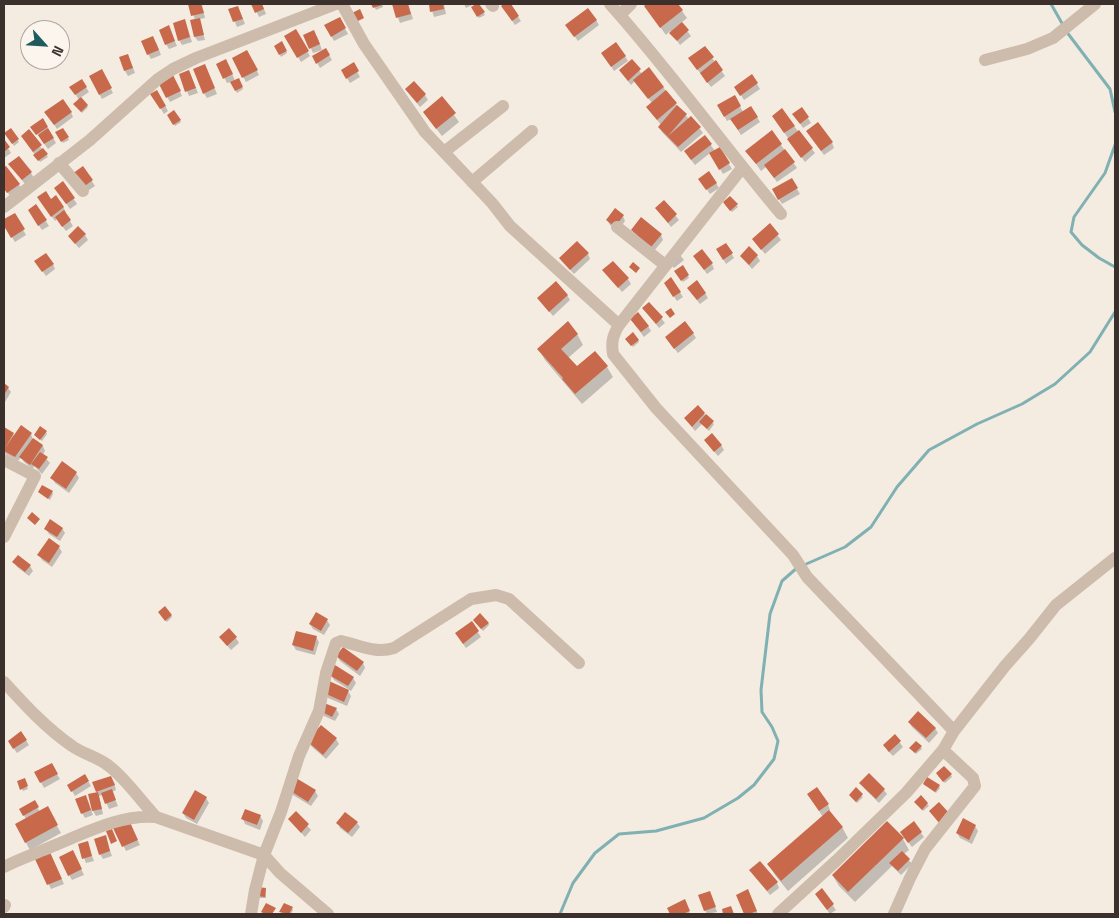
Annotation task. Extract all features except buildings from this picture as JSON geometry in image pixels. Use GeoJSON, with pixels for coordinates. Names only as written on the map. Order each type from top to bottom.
{"type":"FeatureCollection","features":[{"type":"Feature","properties":{"kind":"street"},"geometry":{"type":"LineString","coordinates":[[4,207],[90,140],[158,79],[172,69],[336,4]]}},
{"type":"Feature","properties":{"kind":"street"},"geometry":{"type":"LineString","coordinates":[[342,4],[369,51],[425,132],[510,226],[619,325]]}},
{"type":"Feature","properties":{"kind":"street"},"geometry":{"type":"LineString","coordinates":[[610,4],[660,62],[742,168],[781,214]]}},
{"type":"Feature","properties":{"kind":"street"},"geometry":{"type":"LineString","coordinates":[[620,16],[631,4]]}},
{"type":"Feature","properties":{"kind":"street"},"geometry":{"type":"LineString","coordinates":[[984,60],[1027,49],[1053,38],[1095,4]]}},
{"type":"Feature","properties":{"kind":"street"},"geometry":{"type":"LineString","coordinates":[[444,152],[503,106]]}},
{"type":"Feature","properties":{"kind":"street"},"geometry":{"type":"LineString","coordinates":[[472,182],[532,132]]}},
{"type":"Feature","properties":{"kind":"street"},"geometry":{"type":"LineString","coordinates":[[60,163],[82,191]]}},
{"type":"Feature","properties":{"kind":"street"},"geometry":{"type":"LineString","coordinates":[[742,168],[619,325],[611,344],[613,354],[656,408],[793,555],[808,577],[954,731]]}},
{"type":"Feature","properties":{"kind":"street"},"geometry":{"type":"LineString","coordinates":[[617,227],[665,265]]}},
{"type":"Feature","properties":{"kind":"street"},"geometry":{"type":"LineString","coordinates":[[4,460],[35,476],[4,537]]}},
{"type":"Feature","properties":{"kind":"street"},"geometry":{"type":"LineString","coordinates":[[778,914],[891,808],[943,750],[954,731],[1056,605],[1115,558]]}},
{"type":"Feature","properties":{"kind":"street"},"geometry":{"type":"LineString","coordinates":[[251,914],[264,856],[282,812],[299,756],[319,711],[326,673],[336,643],[341,641],[384,651],[394,648],[471,599],[496,595],[510,599],[579,662]]}},
{"type":"Feature","properties":{"kind":"street"},"geometry":{"type":"LineString","coordinates":[[4,682],[53,732],[74,748],[100,759],[110,766],[156,818]]}},
{"type":"Feature","properties":{"kind":"street"},"geometry":{"type":"LineString","coordinates":[[894,914],[925,849],[976,786],[973,778],[943,750]]}},
{"type":"Feature","properties":{"kind":"street"},"geometry":{"type":"LineString","coordinates":[[4,867],[95,829],[143,816],[156,818],[264,856],[280,873],[328,914]]}},
{"type":"Feature","properties":{"kind":"waterway"},"geometry":{"type":"LineString","coordinates":[[1051,4],[1063,25]]}},
{"type":"Feature","properties":{"kind":"waterway"},"geometry":{"type":"LineString","coordinates":[[1066,31],[1110,89],[1115,112]]}},
{"type":"Feature","properties":{"kind":"waterway"},"geometry":{"type":"LineString","coordinates":[[1115,145],[1105,173],[1074,217],[1071,232],[1082,245],[1115,267]]}},
{"type":"Feature","properties":{"kind":"waterway"},"geometry":{"type":"LineString","coordinates":[[804,565],[845,547],[871,527],[897,487],[929,450],[977,424],[1022,404],[1055,384],[1090,352],[1115,312]]}},
{"type":"Feature","properties":{"kind":"waterway"},"geometry":{"type":"LineString","coordinates":[[560,914],[573,883],[595,853],[619,834],[656,831],[704,818],[738,798],[754,785],[774,759],[778,741],[772,727],[762,712],[761,690],[770,614],[782,581],[798,567]]}}]}
